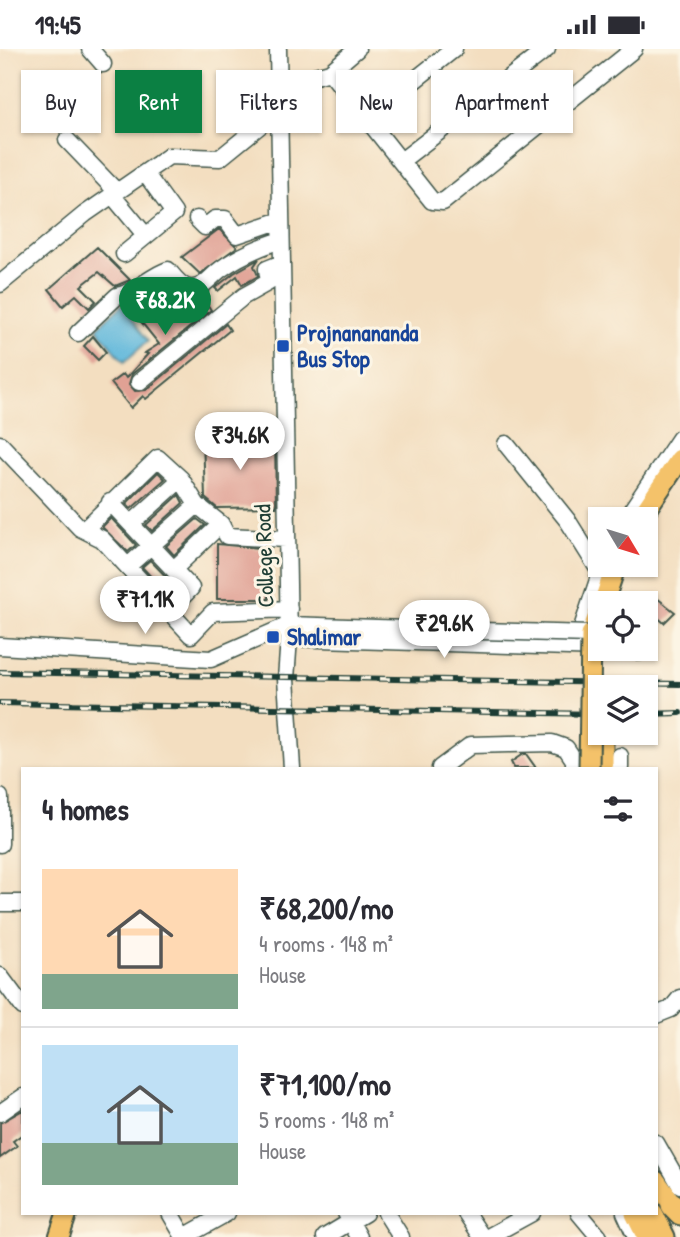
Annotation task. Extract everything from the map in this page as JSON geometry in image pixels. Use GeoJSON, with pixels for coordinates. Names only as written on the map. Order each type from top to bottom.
{"type":"FeatureCollection","features":[{"type":"Feature","properties":{"kind":"highway"},"geometry":{"type":"LineString","coordinates":[[638,1215],[649,1237]]}},
{"type":"Feature","properties":{"kind":"main road"},"geometry":{"type":"LineString","coordinates":[[647,507],[680,459]]}},
{"type":"Feature","properties":{"kind":"main road"},"geometry":{"type":"LineString","coordinates":[[589,767],[593,661]]}},
{"type":"Feature","properties":{"kind":"main road"},"geometry":{"type":"LineString","coordinates":[[603,745],[603,767]]}},
{"type":"Feature","properties":{"kind":"main road"},"geometry":{"type":"LineString","coordinates":[[658,1184],[673,1206],[665,1237]]}},
{"type":"Feature","properties":{"kind":"main road"},"geometry":{"type":"LineString","coordinates":[[59,1237],[66,1215]]}},
{"type":"Feature","properties":{"kind":"street"},"geometry":{"type":"LineString","coordinates":[[90,49],[103,64]]}},
{"type":"Feature","properties":{"kind":"street","name":"College Road"},"geometry":{"type":"LineString","coordinates":[[278,49],[278,70]]}},
{"type":"Feature","properties":{"kind":"street"},"geometry":{"type":"LineString","coordinates":[[322,74],[330,72],[357,49]]}},
{"type":"Feature","properties":{"kind":"street"},"geometry":{"type":"LineString","coordinates":[[401,161],[547,49]]}},
{"type":"Feature","properties":{"kind":"street"},"geometry":{"type":"LineString","coordinates":[[379,133],[432,201],[443,202],[634,49]]}},
{"type":"Feature","properties":{"kind":"street"},"geometry":{"type":"LineString","coordinates":[[417,78],[452,50]]}},
{"type":"Feature","properties":{"kind":"street"},"geometry":{"type":"LineString","coordinates":[[330,72],[336,79]]}},
{"type":"Feature","properties":{"kind":"street"},"geometry":{"type":"LineString","coordinates":[[0,284],[114,193],[169,156],[220,157],[250,133]]}},
{"type":"Feature","properties":{"kind":"street","name":"College Road"},"geometry":{"type":"LineString","coordinates":[[279,133],[289,624],[286,679],[292,767]]}},
{"type":"Feature","properties":{"kind":"street"},"geometry":{"type":"LineString","coordinates":[[67,140],[114,193],[146,236]]}},
{"type":"Feature","properties":{"kind":"street"},"geometry":{"type":"LineString","coordinates":[[124,254],[174,213],[145,173]]}},
{"type":"Feature","properties":{"kind":"street"},"geometry":{"type":"LineString","coordinates":[[197,219],[205,227],[215,219],[225,219],[237,235],[281,219]]}},
{"type":"Feature","properties":{"kind":"street"},"geometry":{"type":"LineString","coordinates":[[78,333],[117,296],[161,272],[168,270],[178,282],[187,288],[194,288],[203,285],[234,260],[281,240]]}},
{"type":"Feature","properties":{"kind":"street"},"geometry":{"type":"LineString","coordinates":[[139,382],[244,296],[269,282],[267,269],[282,263]]}},
{"type":"Feature","properties":{"kind":"street"},"geometry":{"type":"LineString","coordinates":[[634,507],[680,438]]}},
{"type":"Feature","properties":{"kind":"street"},"geometry":{"type":"LineString","coordinates":[[0,444],[84,530],[102,538],[191,635],[213,612],[289,624],[588,642]]}},
{"type":"Feature","properties":{"kind":"street"},"geometry":{"type":"LineString","coordinates":[[506,444],[588,545]]}},
{"type":"Feature","properties":{"kind":"street"},"geometry":{"type":"LineString","coordinates":[[84,530],[158,458],[181,479],[197,505],[221,524],[226,536],[286,539]]}},
{"type":"Feature","properties":{"kind":"street"},"geometry":{"type":"LineString","coordinates":[[131,524],[181,479]]}},
{"type":"Feature","properties":{"kind":"street"},"geometry":{"type":"LineString","coordinates":[[110,502],[191,588],[169,611]]}},
{"type":"Feature","properties":{"kind":"street"},"geometry":{"type":"LineString","coordinates":[[128,566],[197,505]]}},
{"type":"Feature","properties":{"kind":"street"},"geometry":{"type":"LineString","coordinates":[[174,569],[221,524]]}},
{"type":"Feature","properties":{"kind":"street"},"geometry":{"type":"LineString","coordinates":[[0,646],[211,659],[289,624],[588,642]]}},
{"type":"Feature","properties":{"kind":"street"},"geometry":{"type":"LineString","coordinates":[[441,767],[471,745],[552,743],[566,748],[574,760],[574,767]]}},
{"type":"Feature","properties":{"kind":"street"},"geometry":{"type":"LineString","coordinates":[[0,797],[0,843]]}},
{"type":"Feature","properties":{"kind":"street"},"geometry":{"type":"LineString","coordinates":[[0,903],[21,904]]}},
{"type":"Feature","properties":{"kind":"street"},"geometry":{"type":"LineString","coordinates":[[0,976],[21,1004]]}},
{"type":"Feature","properties":{"kind":"street"},"geometry":{"type":"LineString","coordinates":[[658,1014],[670,1009],[680,998]]}},
{"type":"Feature","properties":{"kind":"street"},"geometry":{"type":"LineString","coordinates":[[0,1113],[21,1098]]}},
{"type":"Feature","properties":{"kind":"street"},"geometry":{"type":"LineString","coordinates":[[658,1150],[673,1206]]}},
{"type":"Feature","properties":{"kind":"street"},"geometry":{"type":"LineString","coordinates":[[172,1215],[184,1237],[223,1215]]}},
{"type":"Feature","properties":{"kind":"street"},"geometry":{"type":"LineString","coordinates":[[325,1237],[354,1215],[359,1237]]}},
{"type":"Feature","properties":{"kind":"street"},"geometry":{"type":"LineString","coordinates":[[387,1215],[401,1237]]}},
{"type":"Feature","properties":{"kind":"street"},"geometry":{"type":"LineString","coordinates":[[467,1215],[482,1237]]}},
{"type":"Feature","properties":{"kind":"street"},"geometry":{"type":"LineString","coordinates":[[488,1237],[528,1215]]}},
{"type":"Feature","properties":{"kind":"street"},"geometry":{"type":"LineString","coordinates":[[581,1215],[599,1237]]}},
{"type":"Feature","properties":{"kind":"street"},"geometry":{"type":"LineString","coordinates":[[626,1215],[636,1237]]}},
{"type":"Feature","properties":{"kind":"water"},"geometry":{"type":"Polygon","coordinates":[[[122,304],[148,341],[124,362],[97,328],[122,304]]]}},
{"type":"Feature","properties":{"kind":"building"},"geometry":{"type":"Polygon","coordinates":[[[219,229],[237,247],[200,274],[182,257],[219,229]]]}},
{"type":"Feature","properties":{"kind":"building"},"geometry":{"type":"Polygon","coordinates":[[[97,247],[130,280],[115,286],[99,272],[81,286],[96,301],[89,308],[76,295],[63,306],[49,289],[97,247]]]}},
{"type":"Feature","properties":{"kind":"building"},"geometry":{"type":"Polygon","coordinates":[[[259,259],[254,266],[258,276],[242,285],[237,276],[218,291],[215,288],[234,273],[259,259]]]}},
{"type":"Feature","properties":{"kind":"building"},"geometry":{"type":"Polygon","coordinates":[[[157,287],[169,298],[176,293],[186,304],[191,301],[199,314],[207,304],[211,310],[132,374],[129,384],[135,391],[146,390],[226,324],[230,330],[146,399],[143,396],[131,408],[111,383],[123,374],[126,378],[148,354],[145,353],[159,344],[138,318],[143,315],[133,302],[157,287]]]}},
{"type":"Feature","properties":{"kind":"building"},"geometry":{"type":"Polygon","coordinates":[[[93,336],[106,352],[98,360],[84,346],[93,336]]]}},
{"type":"Feature","properties":{"kind":"building"},"geometry":{"type":"Polygon","coordinates":[[[275,436],[276,507],[217,508],[205,498],[203,437],[275,436]]]}},
{"type":"Feature","properties":{"kind":"building"},"geometry":{"type":"Polygon","coordinates":[[[158,472],[165,479],[131,509],[126,504],[158,472]]]}},
{"type":"Feature","properties":{"kind":"building"},"geometry":{"type":"Polygon","coordinates":[[[179,495],[183,503],[152,531],[146,525],[179,495]]]}},
{"type":"Feature","properties":{"kind":"building"},"geometry":{"type":"Polygon","coordinates":[[[111,518],[136,545],[128,552],[102,527],[111,518]]]}},
{"type":"Feature","properties":{"kind":"building"},"geometry":{"type":"Polygon","coordinates":[[[197,519],[205,525],[174,555],[166,546],[197,519]]]}},
{"type":"Feature","properties":{"kind":"building"},"geometry":{"type":"Polygon","coordinates":[[[217,544],[268,549],[269,599],[217,599],[217,544]]]}},
{"type":"Feature","properties":{"kind":"building"},"geometry":{"type":"Polygon","coordinates":[[[150,560],[177,588],[169,596],[142,567],[150,560]]]}},
{"type":"Feature","properties":{"kind":"building"},"geometry":{"type":"Polygon","coordinates":[[[658,599],[675,612],[664,623],[658,618],[658,599]]]}},
{"type":"Feature","properties":{"kind":"building"},"geometry":{"type":"Polygon","coordinates":[[[526,754],[535,767],[514,767],[511,762],[526,754]]]}},
{"type":"Feature","properties":{"kind":"building"},"geometry":{"type":"Polygon","coordinates":[[[21,1111],[21,1135],[13,1141],[17,1146],[0,1158],[0,1123],[21,1111]]]}},
{"type":"Feature","properties":{"kind":"railway"},"geometry":{"type":"LineString","coordinates":[[0,672],[680,684]]}},
{"type":"Feature","properties":{"kind":"railway"},"geometry":{"type":"LineString","coordinates":[[0,703],[588,714]]}},
{"type":"Feature","properties":{"kind":"railway"},"geometry":{"type":"LineString","coordinates":[[658,714],[680,713]]}},
{"type":"Feature","properties":{"kind":"place","name":"Projnanananda Bus Stop"},"geometry":{"type":"Point","coordinates":[283,346]}},
{"type":"Feature","properties":{"kind":"place","name":"Shalimar"},"geometry":{"type":"Point","coordinates":[273,637]}}]}
